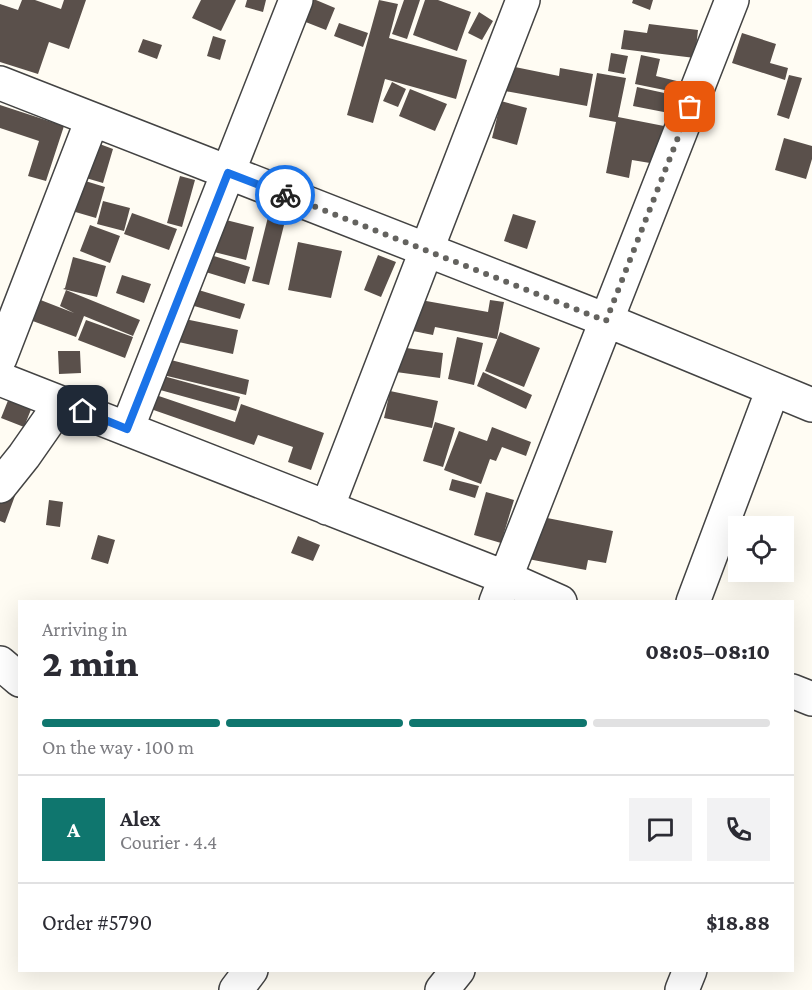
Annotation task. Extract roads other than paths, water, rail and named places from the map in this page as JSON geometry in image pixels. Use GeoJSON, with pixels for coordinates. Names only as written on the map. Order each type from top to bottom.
{"type":"FeatureCollection","features":[{"type":"Feature","properties":{"kind":"street"},"geometry":{"type":"LineString","coordinates":[[127,429],[296,0]]}},
{"type":"Feature","properties":{"kind":"street"},"geometry":{"type":"LineString","coordinates":[[327,508],[523,0]]}},
{"type":"Feature","properties":{"kind":"street"},"geometry":{"type":"LineString","coordinates":[[500,590],[732,0]]}},
{"type":"Feature","properties":{"kind":"street"},"geometry":{"type":"LineString","coordinates":[[0,84],[606,321],[773,389],[811,400]]}},
{"type":"Feature","properties":{"kind":"street"},"geometry":{"type":"LineString","coordinates":[[0,358],[92,120]]}},
{"type":"Feature","properties":{"kind":"street"},"geometry":{"type":"LineString","coordinates":[[0,379],[327,508],[500,590],[550,600]]}},
{"type":"Feature","properties":{"kind":"street"},"geometry":{"type":"LineString","coordinates":[[694,600],[773,389]]}},
{"type":"Feature","properties":{"kind":"street"},"geometry":{"type":"LineString","coordinates":[[0,486],[61,403]]}},
{"type":"Feature","properties":{"kind":"street"},"geometry":{"type":"LineString","coordinates":[[0,663],[18,678]]}},
{"type":"Feature","properties":{"kind":"street"},"geometry":{"type":"LineString","coordinates":[[794,692],[812,699]]}},
{"type":"Feature","properties":{"kind":"street"},"geometry":{"type":"LineString","coordinates":[[236,990],[250,972]]}},
{"type":"Feature","properties":{"kind":"street"},"geometry":{"type":"LineString","coordinates":[[682,990],[689,972]]}}]}
